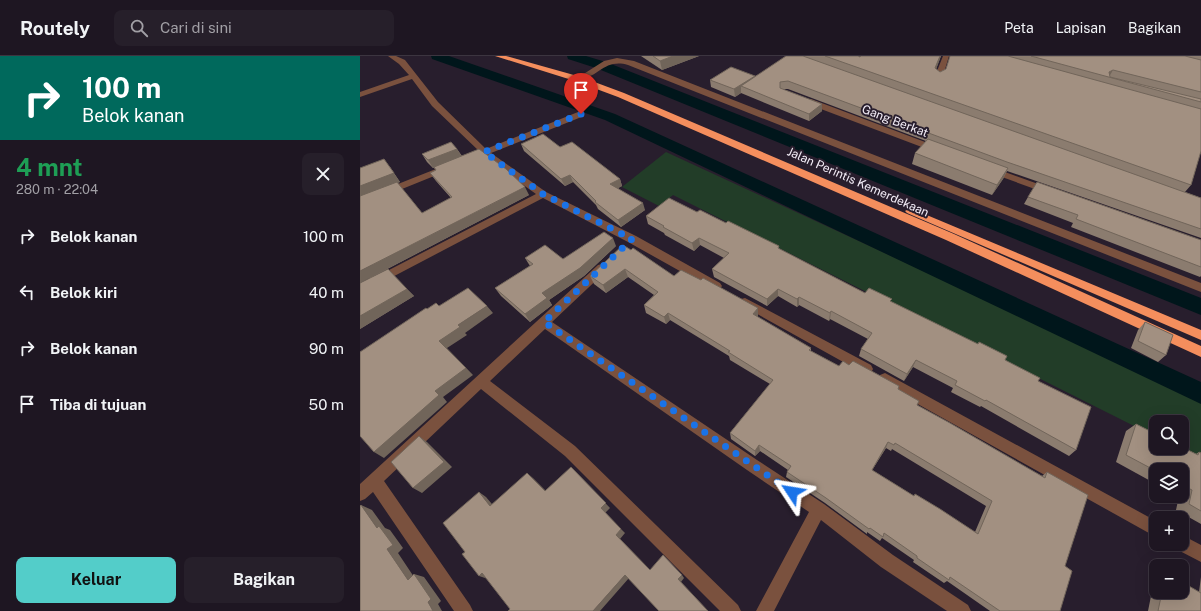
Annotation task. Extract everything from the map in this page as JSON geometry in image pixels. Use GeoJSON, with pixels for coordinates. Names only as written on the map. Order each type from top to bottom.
{"type":"FeatureCollection","features":[{"type":"Feature","properties":{"kind":"highway","name":"Jalan Perintis Kemerdekaan"},"geometry":{"type":"LineString","coordinates":[[498,56],[578,79],[628,98],[950,237],[1201,352]]}},
{"type":"Feature","properties":{"kind":"highway","name":"Jalan Perintis Kemerdekaan"},"geometry":{"type":"LineString","coordinates":[[517,56],[586,75],[1201,335]]}},
{"type":"Feature","properties":{"kind":"street"},"geometry":{"type":"LineString","coordinates":[[391,56],[402,62],[435,104],[484,152],[543,194],[632,239],[1149,525]]}},
{"type":"Feature","properties":{"kind":"street"},"geometry":{"type":"LineString","coordinates":[[939,76],[946,56]]}},
{"type":"Feature","properties":{"kind":"street"},"geometry":{"type":"LineString","coordinates":[[586,75],[609,62],[620,59],[631,62],[1201,288]]}},
{"type":"Feature","properties":{"kind":"street"},"geometry":{"type":"LineString","coordinates":[[360,95],[414,76]]}},
{"type":"Feature","properties":{"kind":"street","name":"Gang Berkat"},"geometry":{"type":"LineString","coordinates":[[799,97],[948,154]]}},
{"type":"Feature","properties":{"kind":"street"},"geometry":{"type":"LineString","coordinates":[[470,158],[581,114]]}},
{"type":"Feature","properties":{"kind":"street"},"geometry":{"type":"LineString","coordinates":[[360,203],[455,164]]}},
{"type":"Feature","properties":{"kind":"street"},"geometry":{"type":"LineString","coordinates":[[985,168],[1059,194]]}},
{"type":"Feature","properties":{"kind":"street"},"geometry":{"type":"LineString","coordinates":[[360,290],[543,194]]}},
{"type":"Feature","properties":{"kind":"street"},"geometry":{"type":"LineString","coordinates":[[621,250],[632,239]]}},
{"type":"Feature","properties":{"kind":"street"},"geometry":{"type":"LineString","coordinates":[[360,494],[610,260]]}},
{"type":"Feature","properties":{"kind":"street"},"geometry":{"type":"LineString","coordinates":[[544,322],[752,466],[818,509],[887,561],[962,611]]}},
{"type":"Feature","properties":{"kind":"street"},"geometry":{"type":"LineString","coordinates":[[481,382],[570,452],[732,611]]}},
{"type":"Feature","properties":{"kind":"street"},"geometry":{"type":"LineString","coordinates":[[375,481],[464,611]]}},
{"type":"Feature","properties":{"kind":"street"},"geometry":{"type":"LineString","coordinates":[[766,611],[818,509]]}},
{"type":"Feature","properties":{"kind":"street"},"geometry":{"type":"LineString","coordinates":[[1189,548],[1201,554]]}},
{"type":"Feature","properties":{"kind":"green space"},"geometry":{"type":"Polygon","coordinates":[[[666,152],[1201,399],[1201,459],[1189,452],[1189,415],[1149,415],[1149,433],[673,195],[659,206],[622,187],[666,152]]]}},
{"type":"Feature","properties":{"kind":"building"},"geometry":{"type":"Polygon","coordinates":[[[653,56],[673,56],[660,61],[653,56]]]}},
{"type":"Feature","properties":{"kind":"building"},"geometry":{"type":"Polygon","coordinates":[[[786,56],[803,56],[1201,198],[1201,229],[1007,162],[788,81],[780,82],[780,88],[822,104],[809,114],[741,86],[786,56]]]}},
{"type":"Feature","properties":{"kind":"building"},"geometry":{"type":"Polygon","coordinates":[[[825,56],[940,56],[935,68],[940,72],[946,69],[950,56],[1008,56],[1201,109],[1201,151],[1191,185],[825,56]]]}},
{"type":"Feature","properties":{"kind":"building"},"geometry":{"type":"Polygon","coordinates":[[[1031,56],[1185,56],[1201,60],[1201,92],[1113,70],[1109,72],[1110,77],[1201,99],[1201,102],[1031,56]]]}},
{"type":"Feature","properties":{"kind":"building"},"geometry":{"type":"Polygon","coordinates":[[[731,67],[755,76],[734,89],[710,80],[731,67]]]}},
{"type":"Feature","properties":{"kind":"building"},"geometry":{"type":"Polygon","coordinates":[[[543,134],[560,147],[572,142],[620,179],[610,184],[643,203],[618,220],[595,202],[596,201],[570,175],[561,179],[521,144],[543,134]]]}},
{"type":"Feature","properties":{"kind":"building"},"geometry":{"type":"Polygon","coordinates":[[[928,139],[1008,168],[997,185],[915,153],[928,139]]]}},
{"type":"Feature","properties":{"kind":"building"},"geometry":{"type":"Polygon","coordinates":[[[451,142],[457,149],[428,160],[422,154],[451,142]]]}},
{"type":"Feature","properties":{"kind":"building"},"geometry":{"type":"Polygon","coordinates":[[[479,149],[506,169],[525,187],[360,271],[360,196],[397,182],[422,213],[452,197],[430,173],[436,170],[434,167],[479,149]]]}},
{"type":"Feature","properties":{"kind":"building"},"geometry":{"type":"Polygon","coordinates":[[[384,159],[394,173],[360,186],[360,168],[384,159]]]}},
{"type":"Feature","properties":{"kind":"building"},"geometry":{"type":"Polygon","coordinates":[[[1037,182],[1201,240],[1201,267],[1076,219],[1078,215],[1028,197],[1037,182]]]}},
{"type":"Feature","properties":{"kind":"building"},"geometry":{"type":"Polygon","coordinates":[[[669,198],[697,212],[700,210],[726,223],[728,221],[779,246],[778,248],[865,293],[869,288],[892,299],[890,301],[978,344],[979,342],[1007,356],[1005,360],[1040,378],[1038,381],[1091,407],[1076,450],[986,400],[985,401],[955,385],[957,381],[916,360],[907,374],[861,349],[872,333],[831,311],[830,313],[799,297],[797,299],[778,289],[767,299],[712,269],[729,253],[699,238],[692,243],[646,216],[669,198]]]}},
{"type":"Feature","properties":{"kind":"building"},"geometry":{"type":"Polygon","coordinates":[[[604,232],[613,238],[580,268],[542,293],[547,298],[525,314],[495,288],[533,264],[525,258],[545,245],[563,259],[604,232]]]}},
{"type":"Feature","properties":{"kind":"building"},"geometry":{"type":"Polygon","coordinates":[[[623,245],[631,250],[633,248],[674,276],[681,270],[701,280],[703,278],[758,308],[753,314],[811,348],[809,350],[839,366],[843,361],[849,365],[853,361],[899,386],[898,389],[919,401],[917,405],[1045,478],[1047,472],[1088,495],[1065,566],[1072,571],[1060,611],[1000,611],[950,577],[949,580],[884,533],[883,537],[870,528],[869,529],[787,472],[791,466],[759,445],[755,451],[730,433],[773,380],[728,352],[730,351],[668,313],[664,317],[644,305],[658,292],[625,269],[603,285],[590,276],[623,245]],[[888,442],[872,470],[914,496],[915,494],[940,509],[978,534],[992,501],[895,443],[894,445],[888,442]]]}},
{"type":"Feature","properties":{"kind":"building"},"geometry":{"type":"Polygon","coordinates":[[[388,269],[407,289],[360,316],[360,283],[388,269]]]}},
{"type":"Feature","properties":{"kind":"building"},"geometry":{"type":"Polygon","coordinates":[[[468,288],[487,306],[458,325],[460,327],[439,341],[466,368],[435,391],[439,395],[374,452],[360,436],[360,352],[426,308],[427,309],[436,303],[439,306],[468,288]]]}},
{"type":"Feature","properties":{"kind":"building"},"geometry":{"type":"Polygon","coordinates":[[[1145,322],[1173,335],[1166,355],[1138,341],[1145,322]]]}},
{"type":"Feature","properties":{"kind":"building"},"geometry":{"type":"Polygon","coordinates":[[[1136,424],[1149,430],[1149,455],[1189,455],[1189,450],[1198,455],[1199,452],[1201,453],[1201,511],[1189,504],[1192,490],[1189,488],[1189,463],[1149,463],[1149,467],[1126,455],[1136,424]]]}},
{"type":"Feature","properties":{"kind":"building"},"geometry":{"type":"Polygon","coordinates":[[[419,436],[444,462],[413,488],[391,462],[419,436]]]}},
{"type":"Feature","properties":{"kind":"building"},"geometry":{"type":"Polygon","coordinates":[[[571,467],[606,503],[601,508],[621,529],[616,535],[650,570],[663,555],[682,575],[678,579],[708,611],[659,611],[625,575],[593,611],[508,611],[510,609],[482,573],[479,576],[462,554],[465,552],[443,523],[479,492],[490,506],[527,473],[545,491],[571,467]]]}},
{"type":"Feature","properties":{"kind":"building"},"geometry":{"type":"Polygon","coordinates":[[[361,505],[377,528],[379,526],[393,545],[387,549],[408,580],[414,574],[431,599],[428,602],[433,611],[360,611],[361,505]]]}},
{"type":"Feature","properties":{"kind":"building"},"geometry":{"type":"Polygon","coordinates":[[[1189,586],[1201,593],[1201,611],[1158,611],[1161,599],[1189,599],[1189,586]]]}},
{"type":"Feature","properties":{"kind":"waterway"},"geometry":{"type":"LineString","coordinates":[[437,56],[610,117],[1201,393]]}},
{"type":"Feature","properties":{"kind":"waterway"},"geometry":{"type":"LineString","coordinates":[[573,56],[601,65],[1201,307]]}},
{"type":"Feature","properties":{"kind":"route"},"geometry":{"type":"LineString","coordinates":[[581,114],[484,152],[543,194],[632,239],[544,322],[792,492]]}}]}
